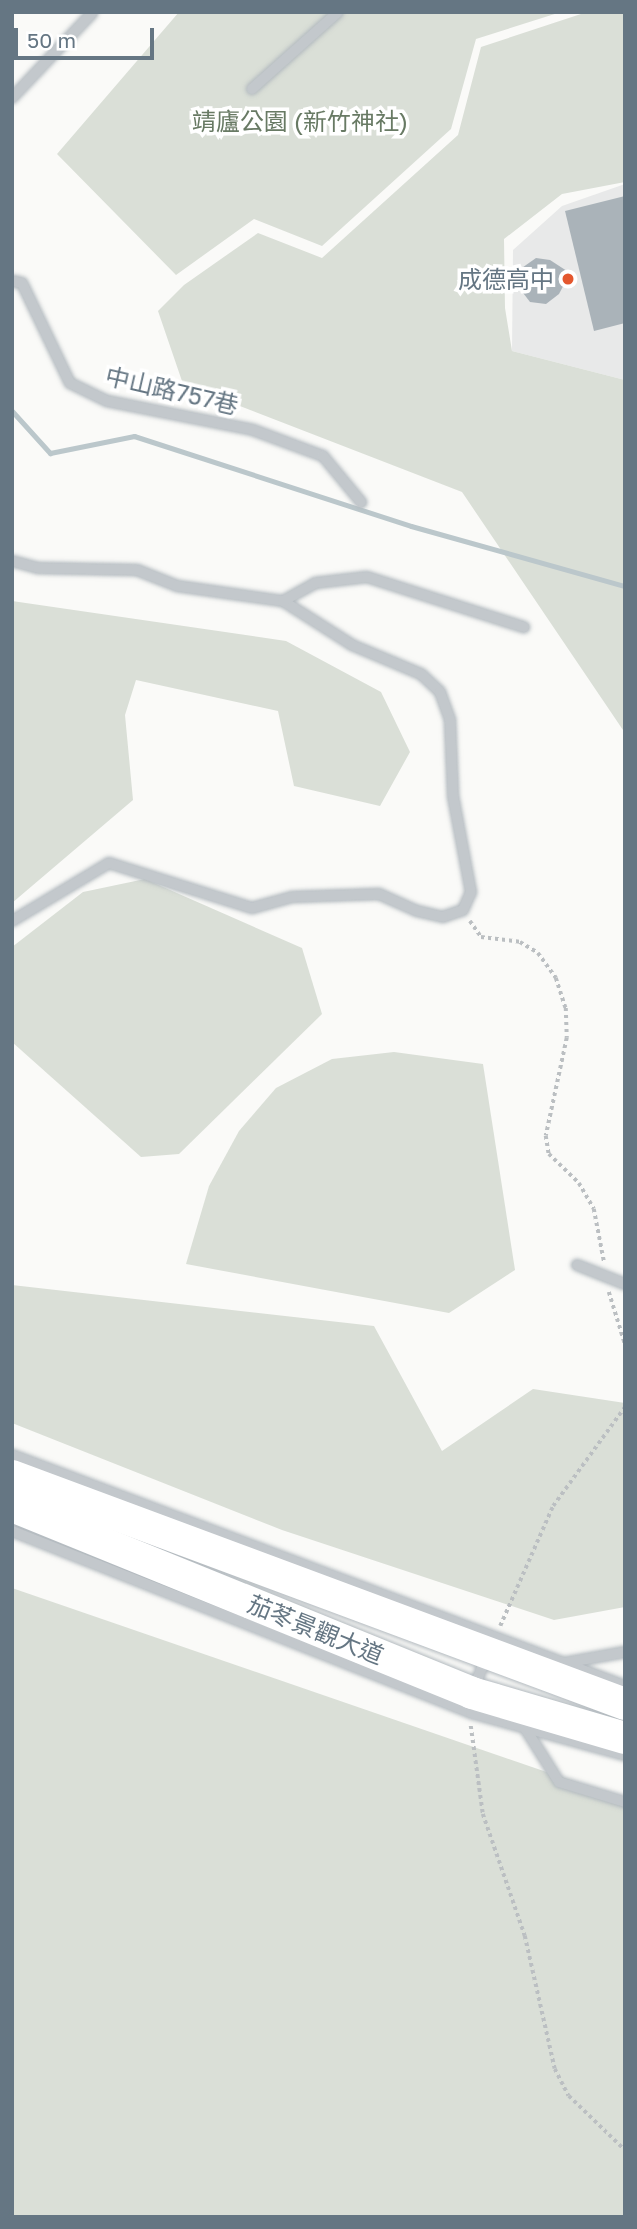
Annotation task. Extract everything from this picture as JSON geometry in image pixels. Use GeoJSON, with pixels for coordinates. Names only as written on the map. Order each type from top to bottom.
{"type":"FeatureCollection","features":[{"type":"Feature","properties":{"kind":"street","name":"茄苳景觀大道"},"geometry":{"type":"LineString","coordinates":[[12,1476],[491,1647],[625,1704]]}},
{"type":"Feature","properties":{"kind":"street","name":"茄苳景觀大道"},"geometry":{"type":"LineString","coordinates":[[12,1506],[472,1703],[625,1738]]}},
{"type":"Feature","properties":{"kind":"lane"},"geometry":{"type":"LineString","coordinates":[[252,89],[338,12]]}},
{"type":"Feature","properties":{"kind":"lane"},"geometry":{"type":"LineString","coordinates":[[12,98],[92,13]]}},
{"type":"Feature","properties":{"kind":"lane","name":"中山路757巷"},"geometry":{"type":"LineString","coordinates":[[12,281],[22,284],[70,383],[107,401],[253,430],[323,456],[361,502]]}},
{"type":"Feature","properties":{"kind":"lane"},"geometry":{"type":"LineString","coordinates":[[12,561],[38,568],[136,570],[177,586],[283,601],[352,645],[421,674],[440,692],[450,720],[453,796],[471,892],[463,910],[443,916],[417,911],[379,894],[292,897],[253,908],[109,863],[12,921]]}},
{"type":"Feature","properties":{"kind":"lane"},"geometry":{"type":"LineString","coordinates":[[283,601],[315,583],[367,577],[524,627]]}},
{"type":"Feature","properties":{"kind":"lane"},"geometry":{"type":"LineString","coordinates":[[577,1265],[625,1284]]}},
{"type":"Feature","properties":{"kind":"lane","name":"茄苳景觀大道"},"geometry":{"type":"LineString","coordinates":[[12,1455],[491,1647],[564,1663],[625,1686]]}},
{"type":"Feature","properties":{"kind":"lane","name":"茄苳景觀大道"},"geometry":{"type":"LineString","coordinates":[[12,1531],[472,1703],[525,1728],[625,1755]]}},
{"type":"Feature","properties":{"kind":"lane"},"geometry":{"type":"LineString","coordinates":[[472,1703],[491,1647]]}},
{"type":"Feature","properties":{"kind":"lane"},"geometry":{"type":"LineString","coordinates":[[564,1663],[625,1652]]}},
{"type":"Feature","properties":{"kind":"lane"},"geometry":{"type":"LineString","coordinates":[[525,1728],[559,1782],[625,1802]]}},
{"type":"Feature","properties":{"kind":"path"},"geometry":{"type":"LineString","coordinates":[[463,910],[481,937],[520,942],[538,953],[556,978],[566,1008],[567,1038],[548,1126],[549,1154],[579,1182],[594,1209],[606,1278],[625,1345]]}},
{"type":"Feature","properties":{"kind":"path"},"geometry":{"type":"LineString","coordinates":[[491,1647],[553,1506],[625,1407]]}},
{"type":"Feature","properties":{"kind":"path"},"geometry":{"type":"LineString","coordinates":[[472,1703],[471,1747],[483,1814],[525,1936],[555,2069],[569,2096],[625,2150]]}},
{"type":"Feature","properties":{"kind":"shaded area","name":"成德高中"},"geometry":{"type":"Polygon","coordinates":[[[625,184],[625,380],[512,351],[513,250],[562,206],[625,184]]]}},
{"type":"Feature","properties":{"kind":"green space","name":"靖廬公園 (新竹神社)"},"geometry":{"type":"Polygon","coordinates":[[[179,12],[561,12],[476,39],[451,129],[322,246],[254,219],[176,275],[57,154],[179,12]]]}},
{"type":"Feature","properties":{"kind":"green space"},"geometry":{"type":"Polygon","coordinates":[[[587,12],[625,12],[625,182],[562,194],[504,239],[505,308],[512,351],[625,380],[625,733],[462,492],[183,384],[158,311],[184,285],[258,233],[322,258],[458,135],[481,47],[587,12]]]}},
{"type":"Feature","properties":{"kind":"green space"},"geometry":{"type":"Polygon","coordinates":[[[12,601],[286,641],[381,692],[410,752],[380,806],[294,786],[278,711],[136,680],[125,715],[133,800],[12,903],[12,601]]]}},
{"type":"Feature","properties":{"kind":"green space"},"geometry":{"type":"Polygon","coordinates":[[[145,879],[302,948],[322,1014],[179,1154],[141,1157],[12,1042],[12,947],[83,892],[145,879]]]}},
{"type":"Feature","properties":{"kind":"green space"},"geometry":{"type":"Polygon","coordinates":[[[394,1052],[483,1064],[515,1270],[449,1313],[186,1264],[209,1186],[239,1131],[276,1088],[332,1059],[394,1052]]]}},
{"type":"Feature","properties":{"kind":"green space"},"geometry":{"type":"Polygon","coordinates":[[[12,1285],[374,1326],[442,1451],[533,1389],[625,1403],[625,1607],[554,1620],[282,1530],[12,1423],[12,1285]]]}},
{"type":"Feature","properties":{"kind":"green space"},"geometry":{"type":"Polygon","coordinates":[[[12,1588],[625,1799],[625,2217],[12,2217],[12,1588]]]}},
{"type":"Feature","properties":{"kind":"building"},"geometry":{"type":"Polygon","coordinates":[[[625,196],[625,323],[594,331],[565,211],[625,196]]]}},
{"type":"Feature","properties":{"kind":"building"},"geometry":{"type":"Polygon","coordinates":[[[536,258],[550,260],[570,273],[559,294],[546,304],[530,302],[517,285],[519,270],[536,258]]]}},
{"type":"Feature","properties":{"kind":"waterway"},"geometry":{"type":"LineString","coordinates":[[12,411],[50,453],[134,436],[411,526],[625,586]]}},
{"type":"Feature","properties":{"kind":"place","name":"成德高中"},"geometry":{"type":"Point","coordinates":[568,279]}}]}
